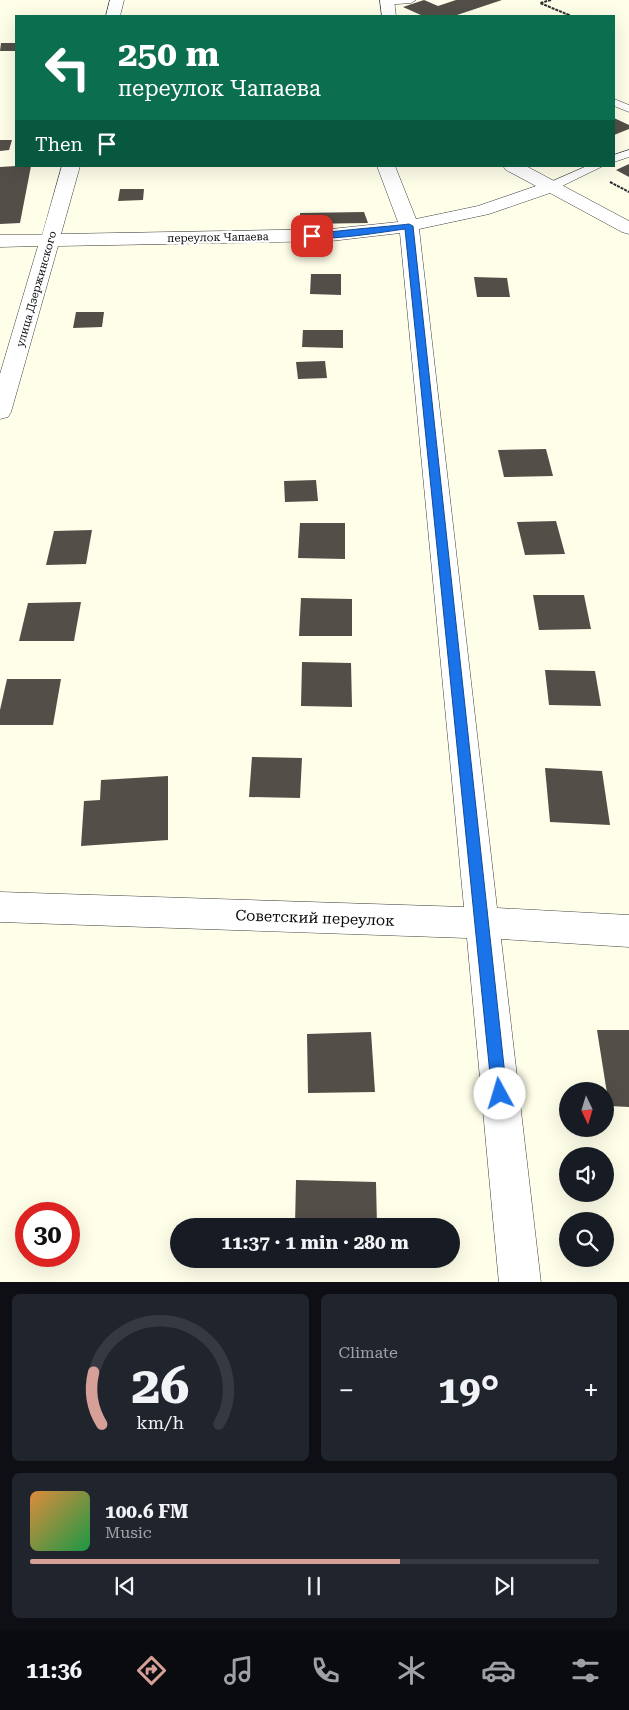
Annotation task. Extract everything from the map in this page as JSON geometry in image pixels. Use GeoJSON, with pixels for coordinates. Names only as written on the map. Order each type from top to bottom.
{"type":"FeatureCollection","features":[{"type":"Feature","properties":{"kind":"street"},"geometry":{"type":"LineString","coordinates":[[113,15],[118,0]]}},
{"type":"Feature","properties":{"kind":"street","name":"улица Дзержинского"},"geometry":{"type":"LineString","coordinates":[[0,412],[71,167]]}},
{"type":"Feature","properties":{"kind":"street"},"geometry":{"type":"LineString","coordinates":[[386,167],[409,226],[520,1282]]}},
{"type":"Feature","properties":{"kind":"street"},"geometry":{"type":"LineString","coordinates":[[514,167],[629,228]]}},
{"type":"Feature","properties":{"kind":"street","name":"переулок Чапаева"},"geometry":{"type":"LineString","coordinates":[[0,241],[331,235],[409,226],[483,210],[550,187]]}},
{"type":"Feature","properties":{"kind":"street","name":"Советский переулок"},"geometry":{"type":"LineString","coordinates":[[0,907],[629,931]]}},
{"type":"Feature","properties":{"kind":"lane"},"geometry":{"type":"LineString","coordinates":[[388,6],[410,0]]}},
{"type":"Feature","properties":{"kind":"lane"},"geometry":{"type":"LineString","coordinates":[[615,102],[629,109]]}},
{"type":"Feature","properties":{"kind":"lane"},"geometry":{"type":"LineString","coordinates":[[615,159],[629,153]]}},
{"type":"Feature","properties":{"kind":"lane"},"geometry":{"type":"LineString","coordinates":[[550,187],[594,167]]}},
{"type":"Feature","properties":{"kind":"path"},"geometry":{"type":"LineString","coordinates":[[551,0],[540,3],[570,15]]}},
{"type":"Feature","properties":{"kind":"building"},"geometry":{"type":"Polygon","coordinates":[[[424,0],[438,6],[456,0],[502,0],[457,15],[421,15],[403,7],[424,0]]]}},
{"type":"Feature","properties":{"kind":"building"},"geometry":{"type":"Polygon","coordinates":[[[1,43],[15,43],[15,51],[0,51],[1,43]]]}},
{"type":"Feature","properties":{"kind":"building"},"geometry":{"type":"Polygon","coordinates":[[[615,118],[629,125],[629,129],[615,135],[615,118]]]}},
{"type":"Feature","properties":{"kind":"building"},"geometry":{"type":"Polygon","coordinates":[[[0,140],[12,140],[9,150],[0,151],[0,140]]]}},
{"type":"Feature","properties":{"kind":"building"},"geometry":{"type":"Polygon","coordinates":[[[629,164],[629,177],[616,170],[629,164]]]}},
{"type":"Feature","properties":{"kind":"building"},"geometry":{"type":"Polygon","coordinates":[[[0,167],[31,167],[20,223],[0,224],[0,167]]]}},
{"type":"Feature","properties":{"kind":"building"},"geometry":{"type":"Polygon","coordinates":[[[120,189],[144,189],[143,200],[118,201],[120,189]]]}},
{"type":"Feature","properties":{"kind":"building"},"geometry":{"type":"Polygon","coordinates":[[[364,212],[368,223],[301,224],[300,213],[364,212]]]}},
{"type":"Feature","properties":{"kind":"building"},"geometry":{"type":"Polygon","coordinates":[[[311,274],[341,274],[341,295],[310,294],[311,274]]]}},
{"type":"Feature","properties":{"kind":"building"},"geometry":{"type":"Polygon","coordinates":[[[474,277],[507,278],[510,297],[477,297],[474,277]]]}},
{"type":"Feature","properties":{"kind":"building"},"geometry":{"type":"Polygon","coordinates":[[[76,312],[104,312],[102,327],[73,328],[76,312]]]}},
{"type":"Feature","properties":{"kind":"building"},"geometry":{"type":"Polygon","coordinates":[[[303,330],[343,330],[343,348],[302,347],[303,330]]]}},
{"type":"Feature","properties":{"kind":"building"},"geometry":{"type":"Polygon","coordinates":[[[325,361],[327,378],[298,379],[296,362],[325,361]]]}},
{"type":"Feature","properties":{"kind":"building"},"geometry":{"type":"Polygon","coordinates":[[[546,449],[553,476],[504,477],[498,450],[546,449]]]}},
{"type":"Feature","properties":{"kind":"building"},"geometry":{"type":"Polygon","coordinates":[[[316,480],[318,501],[285,502],[284,481],[316,480]]]}},
{"type":"Feature","properties":{"kind":"building"},"geometry":{"type":"Polygon","coordinates":[[[556,521],[565,554],[525,555],[517,522],[556,521]]]}},
{"type":"Feature","properties":{"kind":"building"},"geometry":{"type":"Polygon","coordinates":[[[300,523],[345,523],[345,559],[298,558],[300,523]]]}},
{"type":"Feature","properties":{"kind":"building"},"geometry":{"type":"Polygon","coordinates":[[[92,530],[86,564],[46,565],[54,531],[92,530]]]}},
{"type":"Feature","properties":{"kind":"building"},"geometry":{"type":"Polygon","coordinates":[[[533,595],[584,595],[591,629],[539,630],[533,595]]]}},
{"type":"Feature","properties":{"kind":"building"},"geometry":{"type":"Polygon","coordinates":[[[301,598],[352,599],[352,636],[299,636],[301,598]]]}},
{"type":"Feature","properties":{"kind":"building"},"geometry":{"type":"Polygon","coordinates":[[[81,602],[74,641],[19,641],[28,603],[81,602]]]}},
{"type":"Feature","properties":{"kind":"building"},"geometry":{"type":"Polygon","coordinates":[[[302,662],[351,663],[352,707],[301,706],[302,662]]]}},
{"type":"Feature","properties":{"kind":"building"},"geometry":{"type":"Polygon","coordinates":[[[545,670],[595,671],[601,706],[549,705],[545,670]]]}},
{"type":"Feature","properties":{"kind":"building"},"geometry":{"type":"Polygon","coordinates":[[[7,679],[61,679],[53,725],[0,725],[0,710],[7,679]]]}},
{"type":"Feature","properties":{"kind":"building"},"geometry":{"type":"Polygon","coordinates":[[[252,757],[302,758],[300,798],[249,797],[252,757]]]}},
{"type":"Feature","properties":{"kind":"building"},"geometry":{"type":"Polygon","coordinates":[[[545,768],[602,771],[610,825],[550,822],[545,768]]]}},
{"type":"Feature","properties":{"kind":"building"},"geometry":{"type":"Polygon","coordinates":[[[168,776],[168,840],[81,846],[84,801],[100,800],[101,780],[168,776]]]}},
{"type":"Feature","properties":{"kind":"building"},"geometry":{"type":"Polygon","coordinates":[[[597,1030],[629,1030],[629,1107],[614,1106],[614,1082],[605,1082],[597,1030]]]}},
{"type":"Feature","properties":{"kind":"building"},"geometry":{"type":"Polygon","coordinates":[[[371,1032],[375,1092],[308,1093],[307,1034],[371,1032]]]}},
{"type":"Feature","properties":{"kind":"building"},"geometry":{"type":"Polygon","coordinates":[[[296,1180],[376,1182],[377,1218],[295,1218],[296,1180]]]}},
{"type":"Feature","properties":{"kind":"route"},"geometry":{"type":"LineString","coordinates":[[312,236],[409,226],[500,1094]]}}]}
